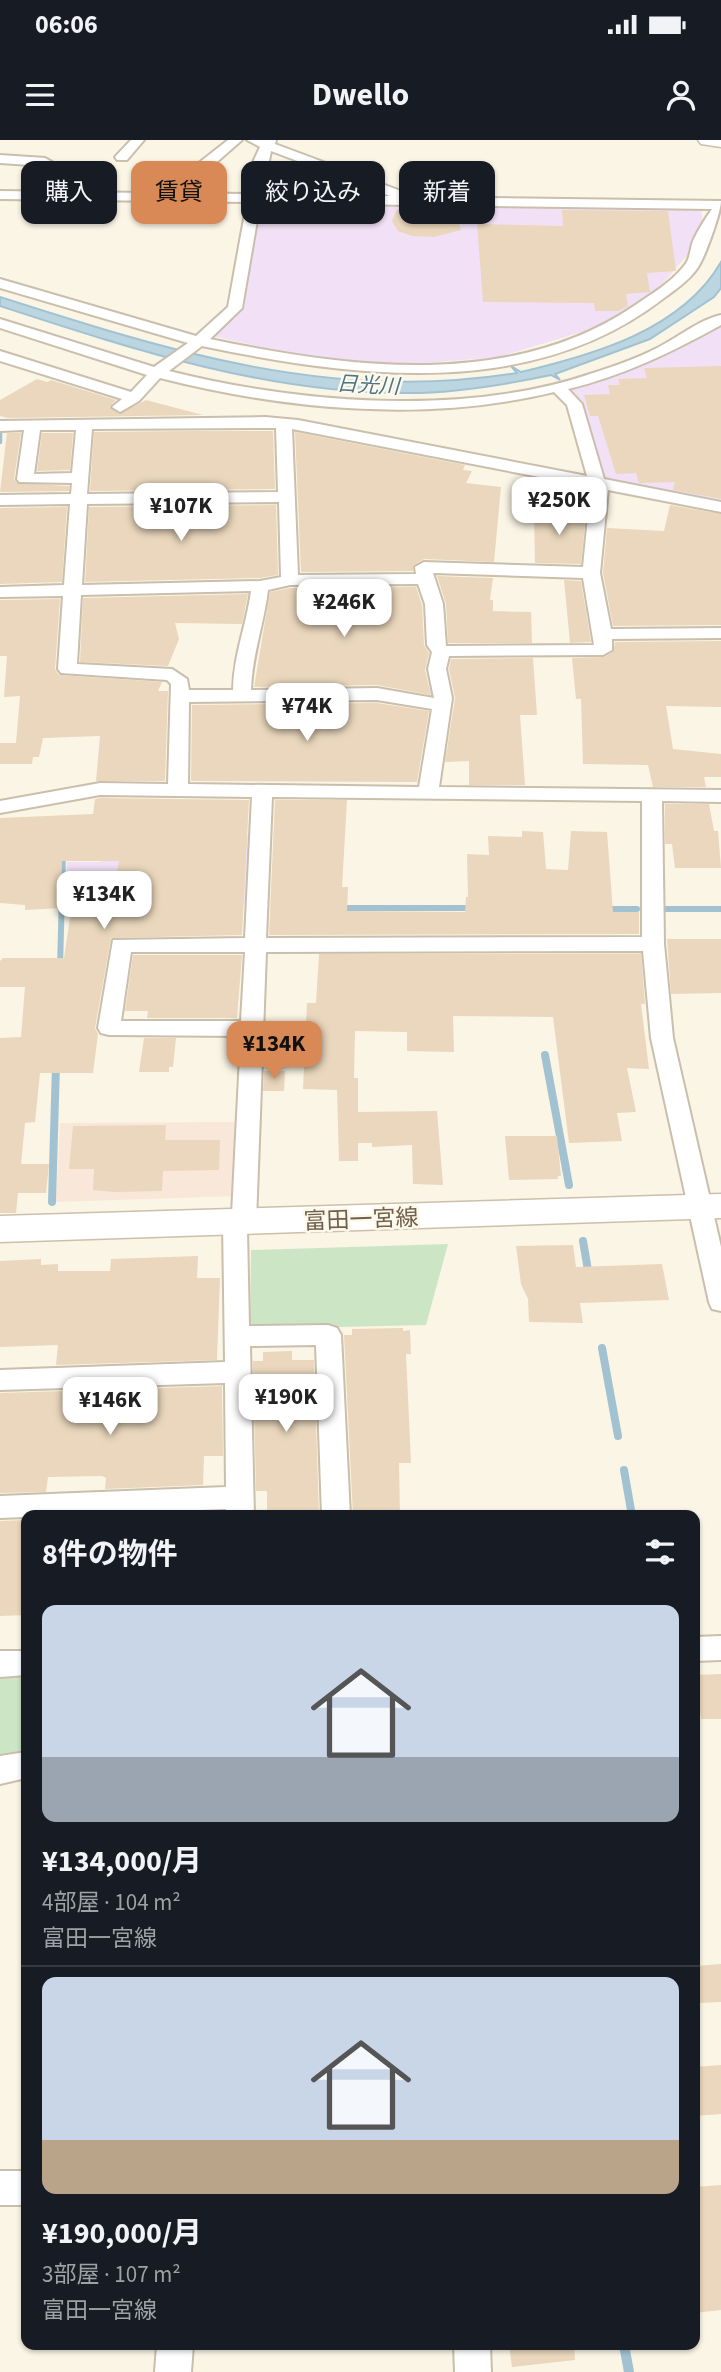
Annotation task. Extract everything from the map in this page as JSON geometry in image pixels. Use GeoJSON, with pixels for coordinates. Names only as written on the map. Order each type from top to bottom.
{"type":"FeatureCollection","features":[{"type":"Feature","properties":{"kind":"main road"},"geometry":{"type":"LineString","coordinates":[[706,140],[721,141]]}},
{"type":"Feature","properties":{"kind":"main road","name":"富田一宮線"},"geometry":{"type":"LineString","coordinates":[[0,1229],[709,1206]]}},
{"type":"Feature","properties":{"kind":"street"},"geometry":{"type":"LineString","coordinates":[[122,157],[138,140]]}},
{"type":"Feature","properties":{"kind":"street"},"geometry":{"type":"LineString","coordinates":[[210,161],[236,140]]}},
{"type":"Feature","properties":{"kind":"street"},"geometry":{"type":"LineString","coordinates":[[252,140],[269,143],[399,195]]}},
{"type":"Feature","properties":{"kind":"street"},"geometry":{"type":"LineString","coordinates":[[261,161],[269,143]]}},
{"type":"Feature","properties":{"kind":"street"},"geometry":{"type":"LineString","coordinates":[[0,159],[30,161]]}},
{"type":"Feature","properties":{"kind":"street"},"geometry":{"type":"LineString","coordinates":[[0,195],[131,196]]}},
{"type":"Feature","properties":{"kind":"street"},"geometry":{"type":"LineString","coordinates":[[0,283],[197,344],[272,355],[412,368],[472,365],[529,358],[600,332],[638,310],[692,268],[701,235],[721,205],[495,201]]}},
{"type":"Feature","properties":{"kind":"street"},"geometry":{"type":"LineString","coordinates":[[88,425],[134,398],[235,307],[251,224]]}},
{"type":"Feature","properties":{"kind":"street"},"geometry":{"type":"LineString","coordinates":[[0,323],[160,372],[290,398],[382,406],[464,403],[558,388],[660,352],[721,319]]}},
{"type":"Feature","properties":{"kind":"street"},"geometry":{"type":"LineString","coordinates":[[0,356],[134,398]]}},
{"type":"Feature","properties":{"kind":"street"},"geometry":{"type":"LineString","coordinates":[[441,651],[603,650],[603,634],[591,573],[598,484],[574,404],[558,388]]}},
{"type":"Feature","properties":{"kind":"street"},"geometry":{"type":"LineString","coordinates":[[284,424],[290,580]]}},
{"type":"Feature","properties":{"kind":"street"},"geometry":{"type":"LineString","coordinates":[[0,426],[284,424],[721,507]]}},
{"type":"Feature","properties":{"kind":"street"},"geometry":{"type":"LineString","coordinates":[[33,425],[25,478],[80,478]]}},
{"type":"Feature","properties":{"kind":"street"},"geometry":{"type":"LineString","coordinates":[[88,425],[80,478],[67,669],[172,675],[180,683],[178,789]]}},
{"type":"Feature","properties":{"kind":"street"},"geometry":{"type":"LineString","coordinates":[[0,500],[285,497]]}},
{"type":"Feature","properties":{"kind":"street"},"geometry":{"type":"LineString","coordinates":[[441,651],[436,645],[434,604],[425,579],[424,566],[591,573]]}},
{"type":"Feature","properties":{"kind":"street"},"geometry":{"type":"LineString","coordinates":[[0,592],[73,591],[134,586],[260,586],[290,580],[425,579]]}},
{"type":"Feature","properties":{"kind":"street"},"geometry":{"type":"LineString","coordinates":[[242,695],[243,658],[256,620],[260,586]]}},
{"type":"Feature","properties":{"kind":"street"},"geometry":{"type":"LineString","coordinates":[[603,634],[721,635]]}},
{"type":"Feature","properties":{"kind":"street"},"geometry":{"type":"LineString","coordinates":[[428,792],[443,698],[437,668],[441,651]]}},
{"type":"Feature","properties":{"kind":"street"},"geometry":{"type":"LineString","coordinates":[[180,696],[377,694],[441,705]]}},
{"type":"Feature","properties":{"kind":"street"},"geometry":{"type":"LineString","coordinates":[[0,807],[24,805],[100,789],[721,796]]}},
{"type":"Feature","properties":{"kind":"street"},"geometry":{"type":"LineString","coordinates":[[0,1507],[240,1506],[239,1222],[253,1029],[262,790]]}},
{"type":"Feature","properties":{"kind":"street"},"geometry":{"type":"LineString","coordinates":[[652,796],[653,944],[662,1038],[709,1206],[721,1302]]}},
{"type":"Feature","properties":{"kind":"street"},"geometry":{"type":"LineString","coordinates":[[253,1029],[109,1028],[121,945],[653,944]]}},
{"type":"Feature","properties":{"kind":"street"},"geometry":{"type":"LineString","coordinates":[[238,1336],[328,1335],[336,1510]]}},
{"type":"Feature","properties":{"kind":"street"},"geometry":{"type":"LineString","coordinates":[[0,1381],[239,1372]]}},
{"type":"Feature","properties":{"kind":"street"},"geometry":{"type":"LineString","coordinates":[[700,1649],[721,1648]]}},
{"type":"Feature","properties":{"kind":"street"},"geometry":{"type":"LineString","coordinates":[[0,1664],[21,1663]]}},
{"type":"Feature","properties":{"kind":"street"},"geometry":{"type":"LineString","coordinates":[[0,1770],[21,1766]]}},
{"type":"Feature","properties":{"kind":"street"},"geometry":{"type":"LineString","coordinates":[[0,2188],[21,2188]]}},
{"type":"Feature","properties":{"kind":"street"},"geometry":{"type":"LineString","coordinates":[[173,2372],[175,2350]]}},
{"type":"Feature","properties":{"kind":"street"},"geometry":{"type":"LineString","coordinates":[[472,2350],[473,2372]]}},
{"type":"Feature","properties":{"kind":"shaded area"},"geometry":{"type":"Polygon","coordinates":[[[385,204],[399,204],[399,224],[495,224],[495,206],[701,209],[703,223],[688,254],[664,282],[637,305],[595,328],[499,357],[403,365],[297,355],[212,336],[239,308],[254,224],[385,224],[385,204]]]}},
{"type":"Feature","properties":{"kind":"shaded area"},"geometry":{"type":"Polygon","coordinates":[[[721,323],[721,500],[600,478],[566,389],[661,355],[721,323]]]}},
{"type":"Feature","properties":{"kind":"shaded area"},"geometry":{"type":"Polygon","coordinates":[[[132,834],[253,835],[251,904],[65,903],[67,862],[100,862],[102,846],[132,834]]]}},
{"type":"Feature","properties":{"kind":"shaded area"},"geometry":{"type":"Polygon","coordinates":[[[242,1122],[238,1196],[56,1202],[60,1123],[242,1122]]]}},
{"type":"Feature","properties":{"kind":"green space"},"geometry":{"type":"Polygon","coordinates":[[[448,1244],[426,1325],[250,1329],[251,1250],[448,1244]]]}},
{"type":"Feature","properties":{"kind":"green space"},"geometry":{"type":"Polygon","coordinates":[[[21,1673],[21,1755],[0,1759],[0,1674],[21,1673]]]}},
{"type":"Feature","properties":{"kind":"water","name":"日光川"},"geometry":{"type":"Polygon","coordinates":[[[721,262],[721,288],[714,297],[650,339],[555,374],[560,380],[551,375],[445,392],[356,391],[252,377],[150,353],[0,306],[0,297],[128,336],[254,367],[318,377],[383,382],[449,381],[517,373],[511,366],[521,372],[606,348],[660,322],[683,305],[704,286],[721,262]]]}},
{"type":"Feature","properties":{"kind":"building"},"geometry":{"type":"Polygon","coordinates":[[[399,210],[399,224],[459,224],[461,230],[434,237],[412,236],[398,231],[392,221],[399,210]]]}},
{"type":"Feature","properties":{"kind":"building"},"geometry":{"type":"Polygon","coordinates":[[[562,210],[668,211],[676,271],[647,273],[650,292],[626,294],[628,306],[619,311],[595,311],[594,303],[483,302],[477,224],[563,226],[562,210]]]}},
{"type":"Feature","properties":{"kind":"building"},"geometry":{"type":"Polygon","coordinates":[[[721,366],[721,499],[673,490],[675,482],[639,483],[636,473],[616,474],[598,416],[590,416],[584,395],[610,394],[608,385],[620,385],[618,379],[647,378],[644,368],[721,366]]]}},
{"type":"Feature","properties":{"kind":"building"},"geometry":{"type":"Polygon","coordinates":[[[37,379],[47,382],[51,380],[116,400],[109,407],[119,414],[146,400],[203,415],[0,416],[0,400],[37,379]]]}},
{"type":"Feature","properties":{"kind":"building"},"geometry":{"type":"Polygon","coordinates":[[[273,431],[275,489],[90,491],[94,432],[273,431]]]}},
{"type":"Feature","properties":{"kind":"building"},"geometry":{"type":"Polygon","coordinates":[[[295,432],[465,465],[463,470],[472,471],[466,483],[501,487],[494,562],[424,559],[413,566],[413,571],[301,572],[295,432]]]}},
{"type":"Feature","properties":{"kind":"building"},"geometry":{"type":"Polygon","coordinates":[[[7,433],[21,433],[14,479],[17,483],[69,486],[69,491],[0,492],[7,433]]]}},
{"type":"Feature","properties":{"kind":"building"},"geometry":{"type":"Polygon","coordinates":[[[42,433],[73,433],[70,470],[37,471],[42,433]]]}},
{"type":"Feature","properties":{"kind":"building"},"geometry":{"type":"Polygon","coordinates":[[[276,505],[278,575],[260,578],[85,582],[89,507],[276,505]]]}},
{"type":"Feature","properties":{"kind":"building"},"geometry":{"type":"Polygon","coordinates":[[[670,505],[721,514],[721,625],[613,626],[603,573],[607,528],[664,531],[670,505]]]}},
{"type":"Feature","properties":{"kind":"building"},"geometry":{"type":"Polygon","coordinates":[[[67,507],[62,582],[0,584],[0,508],[67,507]]]}},
{"type":"Feature","properties":{"kind":"building"},"geometry":{"type":"Polygon","coordinates":[[[534,511],[586,514],[581,564],[535,563],[534,511]]]}},
{"type":"Feature","properties":{"kind":"building"},"geometry":{"type":"Polygon","coordinates":[[[437,576],[493,578],[490,600],[493,600],[493,611],[531,612],[532,643],[448,643],[446,604],[437,576]]]}},
{"type":"Feature","properties":{"kind":"building"},"geometry":{"type":"Polygon","coordinates":[[[564,580],[581,581],[591,642],[570,643],[564,580]]]}},
{"type":"Feature","properties":{"kind":"building"},"geometry":{"type":"Polygon","coordinates":[[[416,587],[422,605],[424,645],[429,653],[425,670],[431,695],[377,685],[254,687],[270,592],[290,588],[416,587]]]}},
{"type":"Feature","properties":{"kind":"building"},"geometry":{"type":"Polygon","coordinates":[[[248,594],[242,624],[175,623],[179,639],[168,666],[80,662],[83,598],[248,594]]]}},
{"type":"Feature","properties":{"kind":"building"},"geometry":{"type":"Polygon","coordinates":[[[60,599],[55,669],[59,675],[162,682],[158,691],[168,691],[165,781],[96,781],[100,736],[43,738],[39,757],[33,757],[32,764],[0,764],[0,743],[16,743],[20,696],[4,697],[7,656],[0,656],[0,600],[60,599]]]}},
{"type":"Feature","properties":{"kind":"building"},"geometry":{"type":"Polygon","coordinates":[[[721,641],[721,707],[666,706],[673,749],[721,754],[721,777],[704,777],[706,787],[653,787],[648,765],[583,764],[581,699],[576,699],[572,658],[604,657],[613,652],[615,642],[721,641]]]}},
{"type":"Feature","properties":{"kind":"building"},"geometry":{"type":"Polygon","coordinates":[[[533,658],[537,715],[520,715],[525,785],[469,785],[469,761],[445,762],[455,698],[449,669],[451,659],[533,658]]]}},
{"type":"Feature","properties":{"kind":"building"},"geometry":{"type":"Polygon","coordinates":[[[377,703],[429,711],[417,782],[191,781],[192,705],[377,703]]]}},
{"type":"Feature","properties":{"kind":"building"},"geometry":{"type":"Polygon","coordinates":[[[95,799],[249,800],[242,935],[111,938],[95,1028],[98,1034],[93,1073],[40,1073],[35,1122],[25,1123],[21,1164],[49,1164],[46,1193],[18,1193],[16,1213],[0,1213],[0,1038],[21,1037],[25,987],[0,987],[0,961],[3,958],[64,958],[71,911],[111,911],[119,861],[62,861],[61,908],[25,910],[25,905],[0,903],[0,818],[93,814],[95,799]]]}},
{"type":"Feature","properties":{"kind":"building"},"geometry":{"type":"Polygon","coordinates":[[[275,800],[347,800],[342,887],[348,887],[347,911],[465,912],[468,897],[467,854],[489,855],[488,836],[522,837],[522,831],[543,832],[546,869],[568,870],[571,831],[607,832],[613,912],[639,912],[639,934],[269,935],[275,800]]]}},
{"type":"Feature","properties":{"kind":"building"},"geometry":{"type":"Polygon","coordinates":[[[665,804],[709,804],[714,831],[718,831],[721,868],[675,868],[672,844],[665,844],[665,804]]]}},
{"type":"Feature","properties":{"kind":"building"},"geometry":{"type":"Polygon","coordinates":[[[667,939],[721,939],[721,993],[671,994],[667,939]]]}},
{"type":"Feature","properties":{"kind":"building"},"geometry":{"type":"Polygon","coordinates":[[[319,954],[641,954],[645,1004],[641,1004],[649,1069],[627,1068],[636,1112],[617,1113],[622,1141],[569,1143],[553,1017],[453,1016],[454,1052],[407,1051],[407,1032],[355,1031],[354,1078],[358,1078],[358,1112],[437,1111],[443,1185],[413,1184],[412,1145],[372,1147],[372,1143],[358,1143],[358,1161],[339,1161],[337,1090],[303,1089],[307,1003],[316,1003],[319,954]]]}},
{"type":"Feature","properties":{"kind":"building"},"geometry":{"type":"Polygon","coordinates":[[[133,955],[242,955],[237,1018],[147,1018],[148,1011],[125,1011],[133,955]]]}},
{"type":"Feature","properties":{"kind":"building"},"geometry":{"type":"Polygon","coordinates":[[[144,1038],[176,1038],[173,1067],[169,1067],[169,1072],[139,1072],[144,1038]]]}},
{"type":"Feature","properties":{"kind":"building"},"geometry":{"type":"Polygon","coordinates":[[[264,1071],[285,1071],[284,1091],[263,1091],[264,1071]]]}},
{"type":"Feature","properties":{"kind":"building"},"geometry":{"type":"Polygon","coordinates":[[[166,1125],[165,1140],[220,1140],[219,1170],[163,1171],[162,1191],[115,1192],[93,1190],[94,1169],[69,1169],[73,1126],[166,1125]]]}},
{"type":"Feature","properties":{"kind":"building"},"geometry":{"type":"Polygon","coordinates":[[[505,1136],[557,1136],[561,1176],[558,1176],[558,1179],[509,1180],[505,1136]]]}},
{"type":"Feature","properties":{"kind":"building"},"geometry":{"type":"Polygon","coordinates":[[[573,1245],[576,1267],[662,1264],[669,1300],[580,1303],[583,1323],[529,1322],[528,1299],[521,1284],[516,1246],[573,1245]]]}},
{"type":"Feature","properties":{"kind":"building"},"geometry":{"type":"Polygon","coordinates":[[[198,1256],[197,1278],[220,1278],[217,1360],[56,1365],[58,1345],[0,1347],[0,1261],[41,1259],[41,1265],[58,1264],[58,1271],[110,1271],[111,1259],[198,1256]]]}},
{"type":"Feature","properties":{"kind":"building"},"geometry":{"type":"Polygon","coordinates":[[[352,1329],[410,1330],[411,1354],[406,1354],[411,1463],[399,1463],[400,1510],[353,1510],[344,1335],[352,1335],[352,1329]]]}},
{"type":"Feature","properties":{"kind":"building"},"geometry":{"type":"Polygon","coordinates":[[[292,1351],[292,1360],[314,1360],[319,1510],[267,1510],[267,1491],[256,1491],[253,1361],[263,1361],[263,1352],[292,1351]]]}},
{"type":"Feature","properties":{"kind":"building"},"geometry":{"type":"Polygon","coordinates":[[[222,1386],[223,1456],[204,1456],[203,1485],[105,1489],[106,1478],[102,1476],[48,1477],[46,1492],[0,1493],[0,1393],[222,1386]]]}},
{"type":"Feature","properties":{"kind":"building"},"geometry":{"type":"Polygon","coordinates":[[[21,1520],[21,1615],[0,1616],[0,1521],[21,1520]]]}},
{"type":"Feature","properties":{"kind":"building"},"geometry":{"type":"Polygon","coordinates":[[[721,1674],[721,1719],[701,1719],[700,1675],[721,1674]]]}},
{"type":"Feature","properties":{"kind":"building"},"geometry":{"type":"Polygon","coordinates":[[[721,1964],[721,2002],[700,2003],[700,1966],[721,1964]]]}},
{"type":"Feature","properties":{"kind":"building"},"geometry":{"type":"Polygon","coordinates":[[[721,2065],[721,2114],[700,2116],[700,2067],[721,2065]]]}},
{"type":"Feature","properties":{"kind":"building"},"geometry":{"type":"Polygon","coordinates":[[[721,2185],[721,2310],[700,2312],[700,2187],[721,2185]]]}},
{"type":"Feature","properties":{"kind":"building"},"geometry":{"type":"Polygon","coordinates":[[[510,2350],[574,2350],[575,2360],[512,2367],[510,2350]]]}},
{"type":"Feature","properties":{"kind":"waterway"},"geometry":{"type":"LineString","coordinates":[[0,432],[0,442]]}},
{"type":"Feature","properties":{"kind":"waterway"},"geometry":{"type":"LineString","coordinates":[[60,968],[63,852]]}},
{"type":"Feature","properties":{"kind":"waterway"},"geometry":{"type":"LineString","coordinates":[[62,907],[122,907]]}},
{"type":"Feature","properties":{"kind":"waterway"},"geometry":{"type":"LineString","coordinates":[[337,908],[475,908]]}},
{"type":"Feature","properties":{"kind":"waterway"},"geometry":{"type":"LineString","coordinates":[[603,909],[637,909]]}},
{"type":"Feature","properties":{"kind":"waterway"},"geometry":{"type":"LineString","coordinates":[[666,909],[721,909]]}},
{"type":"Feature","properties":{"kind":"waterway"},"geometry":{"type":"LineString","coordinates":[[545,1055],[569,1185]]}},
{"type":"Feature","properties":{"kind":"waterway"},"geometry":{"type":"LineString","coordinates":[[52,1202],[56,1065]]}},
{"type":"Feature","properties":{"kind":"waterway"},"geometry":{"type":"LineString","coordinates":[[583,1241],[589,1276]]}},
{"type":"Feature","properties":{"kind":"waterway"},"geometry":{"type":"LineString","coordinates":[[602,1348],[618,1436]]}},
{"type":"Feature","properties":{"kind":"waterway"},"geometry":{"type":"LineString","coordinates":[[624,1470],[631,1510]]}},
{"type":"Feature","properties":{"kind":"waterway"},"geometry":{"type":"LineString","coordinates":[[625,2350],[629,2372]]}}]}
